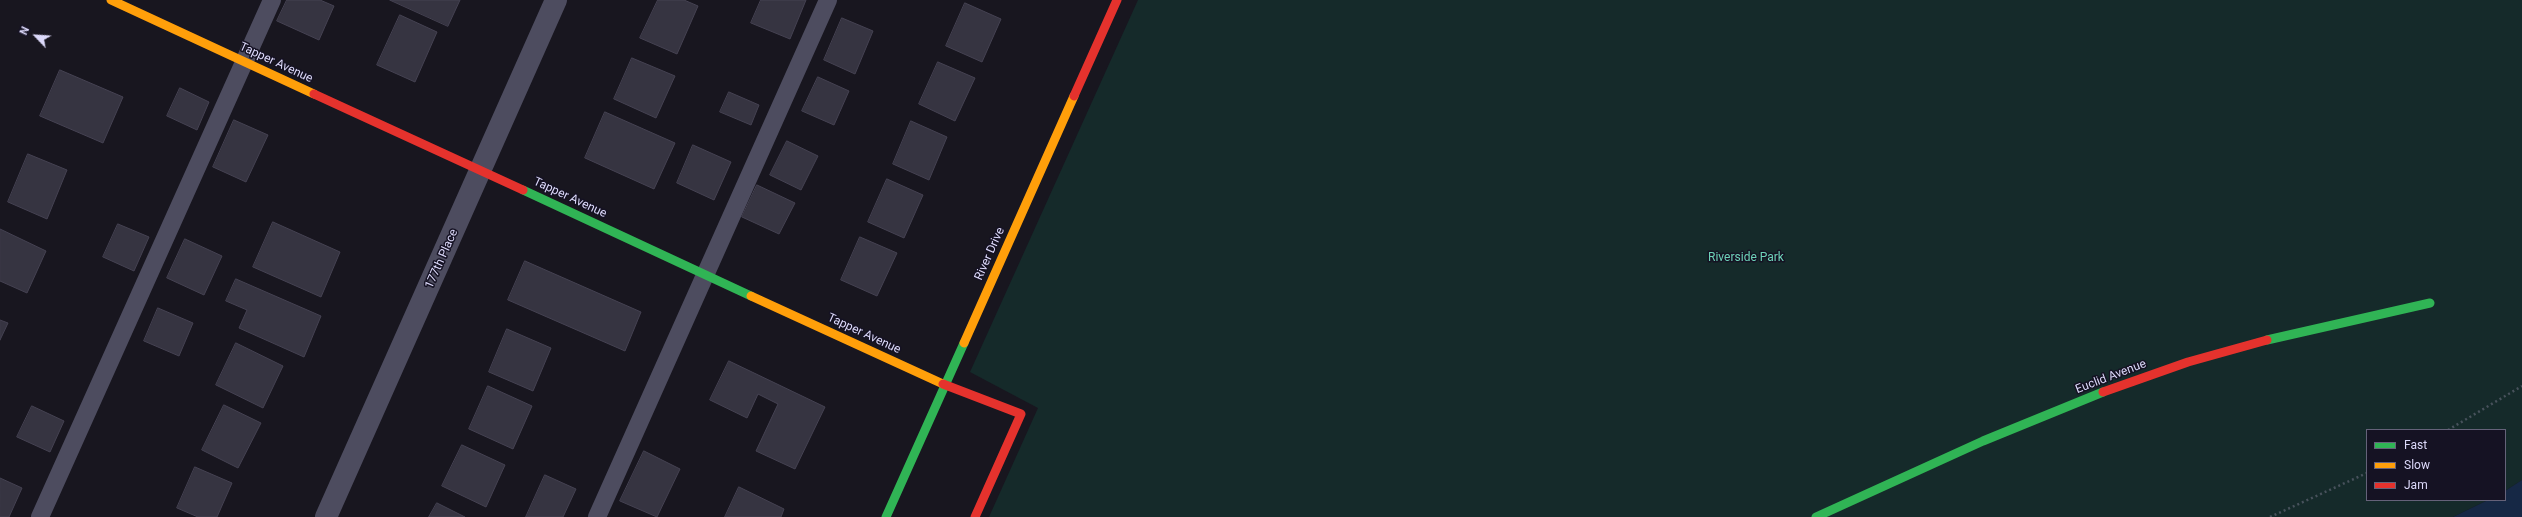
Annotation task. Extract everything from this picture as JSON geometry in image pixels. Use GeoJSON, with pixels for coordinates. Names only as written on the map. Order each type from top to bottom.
{"type":"FeatureCollection","features":[{"type":"Feature","properties":{"kind":"street","name":"Tapper Avenue"},"geometry":{"type":"LineString","coordinates":[[111,0],[945,385],[1021,414],[975,517]]}},
{"type":"Feature","properties":{"kind":"street","name":"177th Place"},"geometry":{"type":"LineString","coordinates":[[326,517],[556,0]]}},
{"type":"Feature","properties":{"kind":"street","name":"River Drive"},"geometry":{"type":"LineString","coordinates":[[886,517],[1117,0]]}},
{"type":"Feature","properties":{"kind":"street","name":"Euclid Avenue"},"geometry":{"type":"LineString","coordinates":[[1816,517],[1964,447],[2154,373],[2299,330],[2430,303]]}},
{"type":"Feature","properties":{"kind":"lane"},"geometry":{"type":"LineString","coordinates":[[40,517],[272,0]]}},
{"type":"Feature","properties":{"kind":"lane"},"geometry":{"type":"LineString","coordinates":[[597,517],[828,0]]}},
{"type":"Feature","properties":{"kind":"path"},"geometry":{"type":"LineString","coordinates":[[2450,429],[2522,386]]}},
{"type":"Feature","properties":{"kind":"path"},"geometry":{"type":"LineString","coordinates":[[2270,517],[2366,473]]}},
{"type":"Feature","properties":{"kind":"green space","name":"Riverside Park"},"geometry":{"type":"Polygon","coordinates":[[[1138,0],[2522,0],[2522,480],[2506,490],[2506,429],[2366,429],[2366,501],[2486,501],[2453,517],[989,517],[1038,408],[970,372],[1138,0]]]}},
{"type":"Feature","properties":{"kind":"water"},"geometry":{"type":"Polygon","coordinates":[[[2522,480],[2522,517],[2453,517],[2486,501],[2506,501],[2506,490],[2522,480]]]}},
{"type":"Feature","properties":{"kind":"building"},"geometry":{"type":"Polygon","coordinates":[[[287,0],[320,0],[334,6],[319,40],[277,21],[287,0]]]}},
{"type":"Feature","properties":{"kind":"building"},"geometry":{"type":"Polygon","coordinates":[[[390,0],[460,0],[448,26],[390,0]]]}},
{"type":"Feature","properties":{"kind":"building"},"geometry":{"type":"Polygon","coordinates":[[[658,0],[684,0],[698,6],[677,54],[640,38],[658,0]]]}},
{"type":"Feature","properties":{"kind":"building"},"geometry":{"type":"Polygon","coordinates":[[[761,0],[806,0],[790,39],[751,23],[761,0]]]}},
{"type":"Feature","properties":{"kind":"building"},"geometry":{"type":"Polygon","coordinates":[[[965,3],[1001,19],[982,62],[946,46],[965,3]]]}},
{"type":"Feature","properties":{"kind":"building"},"geometry":{"type":"Polygon","coordinates":[[[400,15],[437,32],[415,82],[377,65],[400,15]]]}},
{"type":"Feature","properties":{"kind":"building"},"geometry":{"type":"Polygon","coordinates":[[[842,18],[873,31],[855,74],[824,60],[842,18]]]}},
{"type":"Feature","properties":{"kind":"building"},"geometry":{"type":"Polygon","coordinates":[[[632,58],[675,76],[656,118],[614,99],[632,58]]]}},
{"type":"Feature","properties":{"kind":"building"},"geometry":{"type":"Polygon","coordinates":[[[938,62],[975,78],[955,121],[919,104],[938,62]]]}},
{"type":"Feature","properties":{"kind":"building"},"geometry":{"type":"Polygon","coordinates":[[[60,70],[123,97],[103,143],[40,116],[60,70]]]}},
{"type":"Feature","properties":{"kind":"building"},"geometry":{"type":"Polygon","coordinates":[[[818,77],[849,91],[834,125],[802,111],[818,77]]]}},
{"type":"Feature","properties":{"kind":"building"},"geometry":{"type":"Polygon","coordinates":[[[180,88],[209,102],[197,130],[167,116],[180,88]]]}},
{"type":"Feature","properties":{"kind":"building"},"geometry":{"type":"Polygon","coordinates":[[[729,92],[759,105],[751,125],[720,112],[729,92]]]}},
{"type":"Feature","properties":{"kind":"building"},"geometry":{"type":"Polygon","coordinates":[[[605,112],[675,143],[654,189],[585,158],[605,112]]]}},
{"type":"Feature","properties":{"kind":"building"},"geometry":{"type":"Polygon","coordinates":[[[234,120],[268,135],[246,182],[213,167],[234,120]]]}},
{"type":"Feature","properties":{"kind":"building"},"geometry":{"type":"Polygon","coordinates":[[[911,121],[947,137],[929,180],[893,164],[911,121]]]}},
{"type":"Feature","properties":{"kind":"building"},"geometry":{"type":"Polygon","coordinates":[[[787,141],[818,156],[801,190],[770,175],[787,141]]]}},
{"type":"Feature","properties":{"kind":"building"},"geometry":{"type":"Polygon","coordinates":[[[693,145],[731,162],[714,200],[677,183],[693,145]]]}},
{"type":"Feature","properties":{"kind":"building"},"geometry":{"type":"Polygon","coordinates":[[[28,154],[67,170],[47,219],[8,202],[28,154]]]}},
{"type":"Feature","properties":{"kind":"building"},"geometry":{"type":"Polygon","coordinates":[[[887,179],[923,195],[904,238],[868,222],[887,179]]]}},
{"type":"Feature","properties":{"kind":"building"},"geometry":{"type":"Polygon","coordinates":[[[757,185],[795,203],[779,234],[742,217],[757,185]]]}},
{"type":"Feature","properties":{"kind":"building"},"geometry":{"type":"Polygon","coordinates":[[[273,222],[340,252],[321,297],[253,267],[273,222]]]}},
{"type":"Feature","properties":{"kind":"building"},"geometry":{"type":"Polygon","coordinates":[[[118,224],[149,237],[134,271],[103,257],[118,224]]]}},
{"type":"Feature","properties":{"kind":"building"},"geometry":{"type":"Polygon","coordinates":[[[0,229],[46,251],[27,293],[0,281],[0,229]]]}},
{"type":"Feature","properties":{"kind":"building"},"geometry":{"type":"Polygon","coordinates":[[[860,237],[897,253],[877,296],[841,280],[860,237]]]}},
{"type":"Feature","properties":{"kind":"building"},"geometry":{"type":"Polygon","coordinates":[[[185,239],[222,256],[204,295],[167,278],[185,239]]]}},
{"type":"Feature","properties":{"kind":"building"},"geometry":{"type":"Polygon","coordinates":[[[525,261],[641,312],[625,351],[508,300],[525,261]]]}},
{"type":"Feature","properties":{"kind":"building"},"geometry":{"type":"Polygon","coordinates":[[[236,279],[321,316],[304,357],[239,328],[247,310],[226,301],[236,279]]]}},
{"type":"Feature","properties":{"kind":"building"},"geometry":{"type":"Polygon","coordinates":[[[158,308],[193,323],[179,356],[144,341],[158,308]]]}},
{"type":"Feature","properties":{"kind":"building"},"geometry":{"type":"Polygon","coordinates":[[[0,320],[8,323],[0,340],[0,320]]]}},
{"type":"Feature","properties":{"kind":"building"},"geometry":{"type":"Polygon","coordinates":[[[507,329],[551,348],[533,391],[489,372],[507,329]]]}},
{"type":"Feature","properties":{"kind":"building"},"geometry":{"type":"Polygon","coordinates":[[[236,343],[283,366],[263,408],[216,385],[236,343]]]}},
{"type":"Feature","properties":{"kind":"building"},"geometry":{"type":"Polygon","coordinates":[[[729,361],[825,407],[795,469],[756,451],[778,404],[758,394],[747,418],[710,400],[729,361]]]}},
{"type":"Feature","properties":{"kind":"building"},"geometry":{"type":"Polygon","coordinates":[[[488,386],[532,406],[513,449],[469,429],[488,386]]]}},
{"type":"Feature","properties":{"kind":"building"},"geometry":{"type":"Polygon","coordinates":[[[224,405],[261,423],[238,468],[202,450],[224,405]]]}},
{"type":"Feature","properties":{"kind":"building"},"geometry":{"type":"Polygon","coordinates":[[[32,406],[64,421],[50,452],[17,437],[32,406]]]}},
{"type":"Feature","properties":{"kind":"building"},"geometry":{"type":"Polygon","coordinates":[[[462,445],[505,465],[486,507],[442,486],[462,445]]]}},
{"type":"Feature","properties":{"kind":"building"},"geometry":{"type":"Polygon","coordinates":[[[644,451],[680,469],[657,517],[620,501],[644,451]]]}},
{"type":"Feature","properties":{"kind":"building"},"geometry":{"type":"Polygon","coordinates":[[[195,467],[232,483],[217,517],[198,517],[177,508],[195,467]]]}},
{"type":"Feature","properties":{"kind":"building"},"geometry":{"type":"Polygon","coordinates":[[[545,475],[576,489],[563,517],[526,517],[545,475]]]}},
{"type":"Feature","properties":{"kind":"building"},"geometry":{"type":"Polygon","coordinates":[[[0,478],[22,488],[9,517],[0,517],[0,478]]]}},
{"type":"Feature","properties":{"kind":"building"},"geometry":{"type":"Polygon","coordinates":[[[739,487],[784,509],[781,517],[725,517],[739,487]]]}},
{"type":"Feature","properties":{"kind":"building"},"geometry":{"type":"Polygon","coordinates":[[[437,503],[465,517],[429,517],[437,503]]]}},
{"type":"Feature","properties":{"kind":"traffic: fast"},"geometry":{"type":"LineString","coordinates":[[523,190],[751,296]]}},
{"type":"Feature","properties":{"kind":"traffic: fast"},"geometry":{"type":"LineString","coordinates":[[2267,340],[2430,303]]}},
{"type":"Feature","properties":{"kind":"traffic: fast"},"geometry":{"type":"LineString","coordinates":[[886,517],[964,343]]}},
{"type":"Feature","properties":{"kind":"traffic: fast"},"geometry":{"type":"LineString","coordinates":[[1816,517],[1983,441],[2103,392]]}},
{"type":"Feature","properties":{"kind":"traffic: slow"},"geometry":{"type":"LineString","coordinates":[[111,0],[314,94]]}},
{"type":"Feature","properties":{"kind":"traffic: slow"},"geometry":{"type":"LineString","coordinates":[[964,343],[1074,96]]}},
{"type":"Feature","properties":{"kind":"traffic: slow"},"geometry":{"type":"LineString","coordinates":[[751,296],[943,384]]}},
{"type":"Feature","properties":{"kind":"traffic: jam"},"geometry":{"type":"LineString","coordinates":[[1074,96],[1117,0]]}},
{"type":"Feature","properties":{"kind":"traffic: jam"},"geometry":{"type":"LineString","coordinates":[[314,94],[523,190]]}},
{"type":"Feature","properties":{"kind":"traffic: jam"},"geometry":{"type":"LineString","coordinates":[[2103,392],[2188,362],[2267,340]]}},
{"type":"Feature","properties":{"kind":"traffic: jam"},"geometry":{"type":"LineString","coordinates":[[943,384],[1021,414],[975,517]]}}]}
